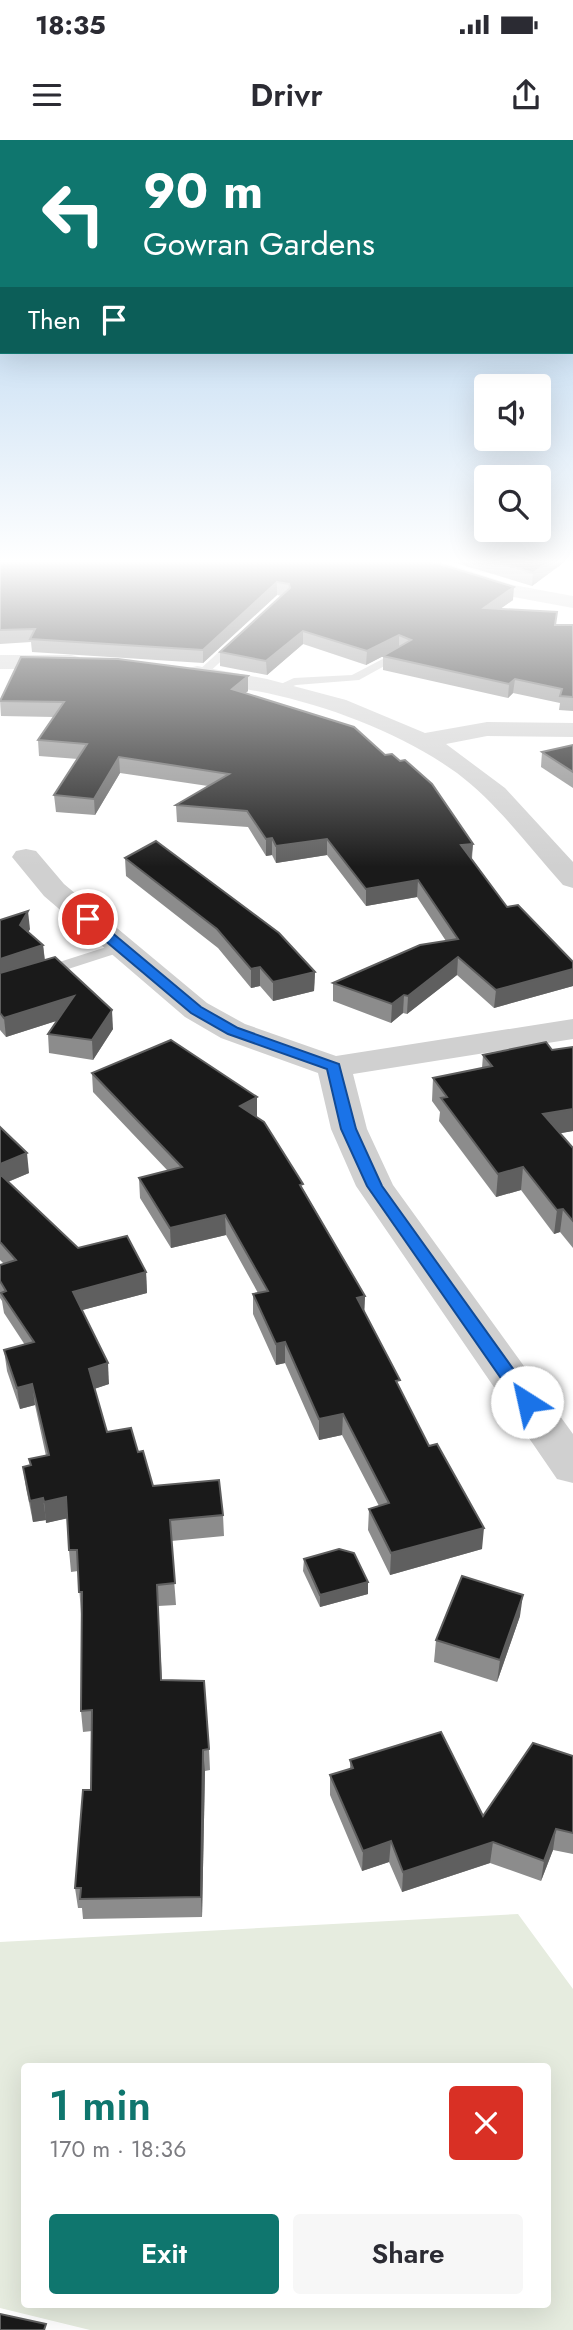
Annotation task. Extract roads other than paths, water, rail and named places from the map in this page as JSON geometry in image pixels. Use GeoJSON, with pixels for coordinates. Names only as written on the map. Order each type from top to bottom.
{"type":"FeatureCollection","features":[{"type":"Feature","properties":{"kind":"street"},"geometry":{"type":"LineString","coordinates":[[18,662],[92,663]]}},
{"type":"Feature","properties":{"kind":"street"},"geometry":{"type":"LineString","coordinates":[[169,669],[276,689],[334,704],[420,741],[466,769],[502,801],[573,879]]}},
{"type":"Feature","properties":{"kind":"street"},"geometry":{"type":"LineString","coordinates":[[420,741],[487,729],[573,730]]}},
{"type":"Feature","properties":{"kind":"street"},"geometry":{"type":"LineString","coordinates":[[26,857],[54,890],[196,1010],[233,1031],[334,1067],[573,1029]]}},
{"type":"Feature","properties":{"kind":"street"},"geometry":{"type":"LineString","coordinates":[[334,1067],[348,1129],[375,1186],[573,1467]]}},
{"type":"Feature","properties":{"kind":"lane"},"geometry":{"type":"LineString","coordinates":[[201,674],[214,662]]}},
{"type":"Feature","properties":{"kind":"lane"},"geometry":{"type":"LineString","coordinates":[[276,689],[294,682],[355,678],[385,662]]}},
{"type":"Feature","properties":{"kind":"lane"},"geometry":{"type":"LineString","coordinates":[[0,986],[122,947]]}}]}
